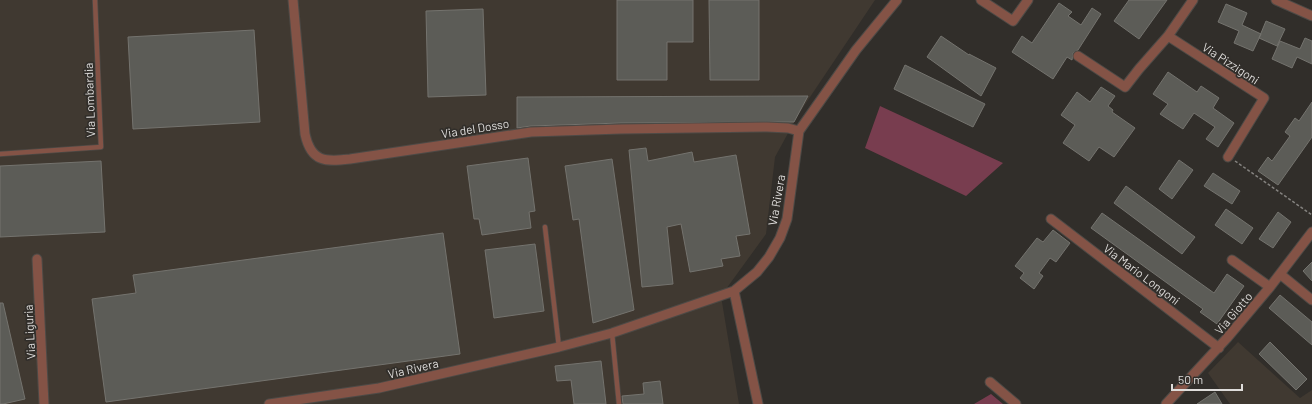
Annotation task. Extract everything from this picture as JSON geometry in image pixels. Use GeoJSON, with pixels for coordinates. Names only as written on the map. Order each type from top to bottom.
{"type":"FeatureCollection","features":[{"type":"Feature","properties":{"kind":"street","name":"Via del Dosso"},"geometry":{"type":"LineString","coordinates":[[293,0],[305,134],[307,142],[314,155],[327,160],[350,159],[532,132],[767,127],[788,128],[799,131]]}},
{"type":"Feature","properties":{"kind":"street","name":"Via Rivera"},"geometry":{"type":"LineString","coordinates":[[270,404],[379,388],[559,347],[612,333],[734,290],[757,272],[769,257],[780,238],[787,220],[799,131],[856,50],[897,0]]}},
{"type":"Feature","properties":{"kind":"street"},"geometry":{"type":"LineString","coordinates":[[981,0],[1012,23],[1028,0]]}},
{"type":"Feature","properties":{"kind":"street"},"geometry":{"type":"LineString","coordinates":[[1078,56],[1125,87],[1168,36],[1193,0]]}},
{"type":"Feature","properties":{"kind":"street"},"geometry":{"type":"LineString","coordinates":[[1276,0],[1312,16]]}},
{"type":"Feature","properties":{"kind":"street","name":"Via Pizzigoni"},"geometry":{"type":"LineString","coordinates":[[1168,36],[1264,98],[1228,157]]}},
{"type":"Feature","properties":{"kind":"street","name":"Via Mario Longoni"},"geometry":{"type":"LineString","coordinates":[[1051,219],[1219,348]]}},
{"type":"Feature","properties":{"kind":"street","name":"Via Giotto"},"geometry":{"type":"LineString","coordinates":[[1166,404],[1219,348],[1270,287],[1312,232]]}},
{"type":"Feature","properties":{"kind":"street","name":"Via Liguria"},"geometry":{"type":"LineString","coordinates":[[37,259],[44,404]]}},
{"type":"Feature","properties":{"kind":"street"},"geometry":{"type":"LineString","coordinates":[[1232,260],[1270,287]]}},
{"type":"Feature","properties":{"kind":"street"},"geometry":{"type":"LineString","coordinates":[[1280,274],[1312,300]]}},
{"type":"Feature","properties":{"kind":"street"},"geometry":{"type":"LineString","coordinates":[[734,290],[758,404]]}},
{"type":"Feature","properties":{"kind":"street"},"geometry":{"type":"LineString","coordinates":[[990,382],[1016,404]]}},
{"type":"Feature","properties":{"kind":"lane","name":"Via Lombardia"},"geometry":{"type":"LineString","coordinates":[[0,154],[101,147],[95,0]]}},
{"type":"Feature","properties":{"kind":"lane"},"geometry":{"type":"LineString","coordinates":[[546,227],[559,347]]}},
{"type":"Feature","properties":{"kind":"lane"},"geometry":{"type":"LineString","coordinates":[[612,333],[619,404]]}},
{"type":"Feature","properties":{"kind":"path"},"geometry":{"type":"LineString","coordinates":[[1228,157],[1312,216]]}},
{"type":"Feature","properties":{"kind":"shaded area"},"geometry":{"type":"Polygon","coordinates":[[[0,0],[875,0],[798,115],[775,157],[766,234],[721,296],[739,404],[0,404],[0,0]]]}},
{"type":"Feature","properties":{"kind":"shaded area"},"geometry":{"type":"Polygon","coordinates":[[[880,106],[1003,163],[966,196],[865,148],[880,106]]]}},
{"type":"Feature","properties":{"kind":"shaded area"},"geometry":{"type":"Polygon","coordinates":[[[1238,342],[1300,398],[1312,390],[1312,404],[1230,404],[1208,373],[1238,342]]]}},
{"type":"Feature","properties":{"kind":"shaded area"},"geometry":{"type":"Polygon","coordinates":[[[991,394],[1003,404],[974,404],[991,394]]]}},
{"type":"Feature","properties":{"kind":"building"},"geometry":{"type":"Polygon","coordinates":[[[617,0],[693,0],[693,42],[667,42],[667,80],[617,80],[617,0]]]}},
{"type":"Feature","properties":{"kind":"building"},"geometry":{"type":"Polygon","coordinates":[[[709,0],[759,0],[759,80],[710,80],[709,0]]]}},
{"type":"Feature","properties":{"kind":"building"},"geometry":{"type":"Polygon","coordinates":[[[1129,0],[1167,0],[1139,39],[1114,21],[1129,0]]]}},
{"type":"Feature","properties":{"kind":"building"},"geometry":{"type":"Polygon","coordinates":[[[1059,3],[1072,12],[1068,16],[1081,25],[1092,8],[1101,14],[1078,50],[1073,53],[1072,60],[1067,57],[1053,79],[1012,52],[1022,36],[1032,43],[1059,3]]]}},
{"type":"Feature","properties":{"kind":"building"},"geometry":{"type":"Polygon","coordinates":[[[1226,4],[1247,13],[1242,25],[1261,34],[1253,51],[1234,43],[1239,31],[1218,22],[1226,4]]]}},
{"type":"Feature","properties":{"kind":"building"},"geometry":{"type":"Polygon","coordinates":[[[483,9],[486,95],[428,97],[426,11],[483,9]]]}},
{"type":"Feature","properties":{"kind":"building"},"geometry":{"type":"Polygon","coordinates":[[[1266,21],[1285,29],[1277,46],[1259,38],[1266,21]]]}},
{"type":"Feature","properties":{"kind":"building"},"geometry":{"type":"Polygon","coordinates":[[[254,30],[260,122],[133,129],[128,37],[254,30]]]}},
{"type":"Feature","properties":{"kind":"building"},"geometry":{"type":"Polygon","coordinates":[[[941,36],[969,55],[996,68],[981,96],[927,57],[941,36]]]}},
{"type":"Feature","properties":{"kind":"building"},"geometry":{"type":"Polygon","coordinates":[[[1305,38],[1312,41],[1312,64],[1297,57],[1292,68],[1272,59],[1280,41],[1300,49],[1305,38]]]}},
{"type":"Feature","properties":{"kind":"building"},"geometry":{"type":"Polygon","coordinates":[[[905,65],[985,104],[973,127],[894,89],[905,65]]]}},
{"type":"Feature","properties":{"kind":"building"},"geometry":{"type":"Polygon","coordinates":[[[1168,72],[1197,92],[1201,86],[1219,98],[1213,108],[1234,123],[1218,147],[1206,139],[1215,127],[1194,113],[1183,129],[1160,114],[1168,104],[1153,94],[1168,72]]]}},
{"type":"Feature","properties":{"kind":"building"},"geometry":{"type":"Polygon","coordinates":[[[1101,87],[1115,96],[1108,106],[1113,110],[1112,112],[1135,128],[1114,157],[1099,147],[1089,161],[1063,143],[1075,125],[1061,115],[1077,92],[1090,102],[1101,87]]]}},
{"type":"Feature","properties":{"kind":"building"},"geometry":{"type":"Polygon","coordinates":[[[808,96],[794,122],[621,123],[531,126],[517,128],[517,97],[808,96]]]}},
{"type":"Feature","properties":{"kind":"building"},"geometry":{"type":"Polygon","coordinates":[[[1312,102],[1312,137],[1278,185],[1258,171],[1268,157],[1272,161],[1290,136],[1285,132],[1295,118],[1299,121],[1312,102]]]}},
{"type":"Feature","properties":{"kind":"building"},"geometry":{"type":"Polygon","coordinates":[[[646,148],[648,161],[692,152],[694,162],[736,155],[750,234],[736,236],[740,256],[721,259],[723,266],[690,272],[681,224],[667,227],[673,284],[642,287],[629,150],[646,148]]]}},
{"type":"Feature","properties":{"kind":"building"},"geometry":{"type":"Polygon","coordinates":[[[528,158],[535,211],[529,212],[531,228],[482,235],[479,219],[474,219],[467,166],[528,158]]]}},
{"type":"Feature","properties":{"kind":"building"},"geometry":{"type":"Polygon","coordinates":[[[612,159],[634,310],[593,323],[579,219],[573,220],[565,166],[612,159]]]}},
{"type":"Feature","properties":{"kind":"building"},"geometry":{"type":"Polygon","coordinates":[[[1179,160],[1193,170],[1172,199],[1159,189],[1179,160]]]}},
{"type":"Feature","properties":{"kind":"building"},"geometry":{"type":"Polygon","coordinates":[[[101,161],[105,232],[0,237],[0,166],[101,161]]]}},
{"type":"Feature","properties":{"kind":"building"},"geometry":{"type":"Polygon","coordinates":[[[1213,173],[1240,191],[1232,204],[1204,186],[1213,173]]]}},
{"type":"Feature","properties":{"kind":"building"},"geometry":{"type":"Polygon","coordinates":[[[1126,186],[1195,237],[1182,254],[1114,203],[1126,186]]]}},
{"type":"Feature","properties":{"kind":"building"},"geometry":{"type":"Polygon","coordinates":[[[1226,209],[1253,228],[1242,244],[1215,225],[1226,209]]]}},
{"type":"Feature","properties":{"kind":"building"},"geometry":{"type":"Polygon","coordinates":[[[1278,212],[1291,222],[1273,248],[1259,239],[1278,212]]]}},
{"type":"Feature","properties":{"kind":"building"},"geometry":{"type":"Polygon","coordinates":[[[1102,213],[1214,293],[1227,274],[1244,286],[1217,324],[1200,312],[1203,309],[1091,228],[1102,213]]]}},
{"type":"Feature","properties":{"kind":"building"},"geometry":{"type":"Polygon","coordinates":[[[1053,230],[1070,243],[1056,262],[1050,258],[1039,273],[1043,276],[1034,289],[1020,278],[1024,273],[1015,266],[1037,238],[1043,242],[1053,230]]]}},
{"type":"Feature","properties":{"kind":"building"},"geometry":{"type":"Polygon","coordinates":[[[443,233],[460,354],[106,402],[92,299],[136,293],[133,275],[443,233]]]}},
{"type":"Feature","properties":{"kind":"building"},"geometry":{"type":"Polygon","coordinates":[[[535,244],[544,311],[494,318],[485,250],[535,244]]]}},
{"type":"Feature","properties":{"kind":"building"},"geometry":{"type":"Polygon","coordinates":[[[1312,262],[1312,281],[1303,271],[1312,262]]]}},
{"type":"Feature","properties":{"kind":"building"},"geometry":{"type":"Polygon","coordinates":[[[1280,295],[1312,322],[1312,345],[1269,308],[1280,295]]]}},
{"type":"Feature","properties":{"kind":"building"},"geometry":{"type":"Polygon","coordinates":[[[0,303],[3,303],[25,399],[3,404],[0,404],[0,303]]]}},
{"type":"Feature","properties":{"kind":"building"},"geometry":{"type":"Polygon","coordinates":[[[1270,342],[1307,379],[1296,390],[1259,354],[1270,342]]]}},
{"type":"Feature","properties":{"kind":"building"},"geometry":{"type":"Polygon","coordinates":[[[601,361],[606,404],[574,404],[571,380],[557,381],[555,366],[601,361]]]}},
{"type":"Feature","properties":{"kind":"building"},"geometry":{"type":"Polygon","coordinates":[[[660,381],[663,404],[623,404],[622,396],[644,394],[643,383],[660,381]]]}},
{"type":"Feature","properties":{"kind":"building"},"geometry":{"type":"Polygon","coordinates":[[[1215,392],[1222,404],[1197,404],[1215,392]]]}}]}
